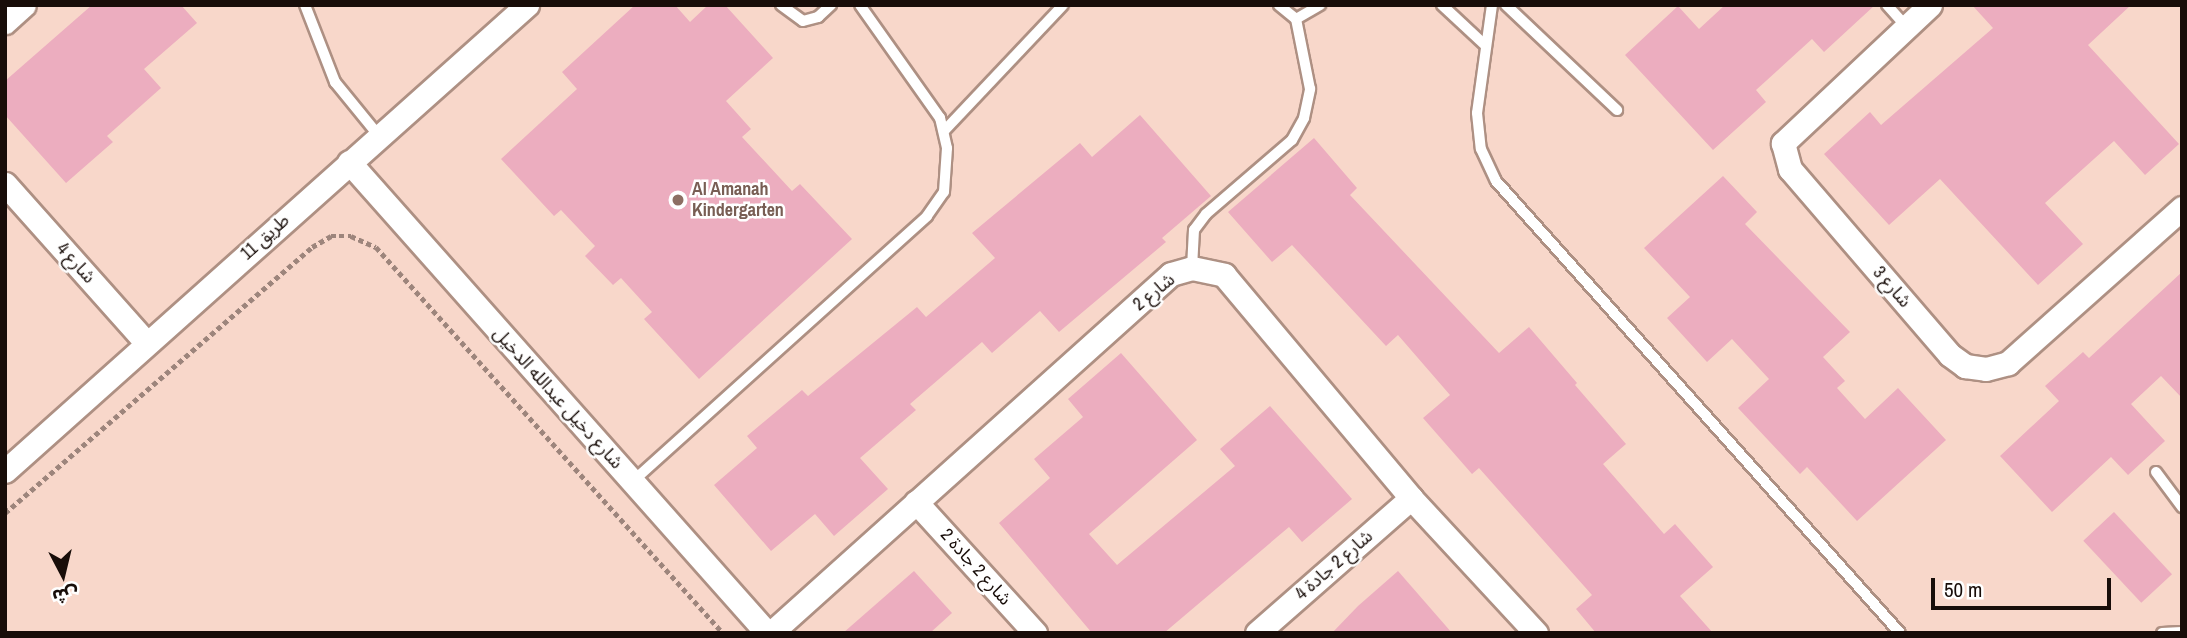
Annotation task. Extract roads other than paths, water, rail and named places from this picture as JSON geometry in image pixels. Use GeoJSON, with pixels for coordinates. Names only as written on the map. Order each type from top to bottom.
{"type":"FeatureCollection","features":[{"type":"Feature","properties":{"kind":"street"},"geometry":{"type":"LineString","coordinates":[[5,22],[24,5]]}},
{"type":"Feature","properties":{"kind":"street","name":"طريق 11"},"geometry":{"type":"LineString","coordinates":[[5,471],[146,342],[527,5]]}},
{"type":"Feature","properties":{"kind":"street","name":"شارع 3"},"geometry":{"type":"LineString","coordinates":[[1930,5],[1783,143],[1785,158],[1950,355],[1965,366],[1986,369],[2008,363],[2182,208]]}},
{"type":"Feature","properties":{"kind":"street","name":"شارع دخيل عبدالله الدخيل"},"geometry":{"type":"LineString","coordinates":[[349,162],[769,633]]}},
{"type":"Feature","properties":{"kind":"street","name":"شارع 4"},"geometry":{"type":"LineString","coordinates":[[5,184],[146,342]]}},
{"type":"Feature","properties":{"kind":"street","name":"شارع 2"},"geometry":{"type":"LineString","coordinates":[[769,633],[1171,274],[1192,268],[1224,275],[1411,498],[1536,633]]}},
{"type":"Feature","properties":{"kind":"street","name":"شارع 2 جادة 4"},"geometry":{"type":"LineString","coordinates":[[1257,633],[1411,498]]}},
{"type":"Feature","properties":{"kind":"street","name":"شارع 2 جادة 2"},"geometry":{"type":"LineString","coordinates":[[916,502],[1035,633]]}},
{"type":"Feature","properties":{"kind":"lane"},"geometry":{"type":"LineString","coordinates":[[306,5],[335,82],[379,136]]}},
{"type":"Feature","properties":{"kind":"lane"},"geometry":{"type":"LineString","coordinates":[[781,5],[803,21],[818,17],[831,5]]}},
{"type":"Feature","properties":{"kind":"lane"},"geometry":{"type":"LineString","coordinates":[[632,481],[927,216],[944,192],[948,174],[944,131],[930,102],[860,5]]}},
{"type":"Feature","properties":{"kind":"lane"},"geometry":{"type":"LineString","coordinates":[[944,131],[1063,5]]}},
{"type":"Feature","properties":{"kind":"lane"},"geometry":{"type":"LineString","coordinates":[[1192,268],[1194,230],[1206,214],[1292,140],[1304,118],[1310,89],[1296,19],[1279,5]]}},
{"type":"Feature","properties":{"kind":"lane"},"geometry":{"type":"LineString","coordinates":[[1296,19],[1320,5]]}},
{"type":"Feature","properties":{"kind":"lane"},"geometry":{"type":"LineString","coordinates":[[1441,5],[1486,46]]}},
{"type":"Feature","properties":{"kind":"lane"},"geometry":{"type":"LineString","coordinates":[[1492,5],[1477,131],[1496,181],[1900,633]]}},
{"type":"Feature","properties":{"kind":"lane"},"geometry":{"type":"LineString","coordinates":[[1506,5],[1617,110]]}},
{"type":"Feature","properties":{"kind":"lane"},"geometry":{"type":"LineString","coordinates":[[1886,5],[1906,27]]}},
{"type":"Feature","properties":{"kind":"lane"},"geometry":{"type":"LineString","coordinates":[[2156,472],[2182,507]]}},
{"type":"Feature","properties":{"kind":"lane"},"geometry":{"type":"LineString","coordinates":[[2162,633],[2182,632]]}},
{"type":"Feature","properties":{"kind":"place","name":"Al Amanah Kindergarten"},"geometry":{"type":"Point","coordinates":[678,200]}}]}
